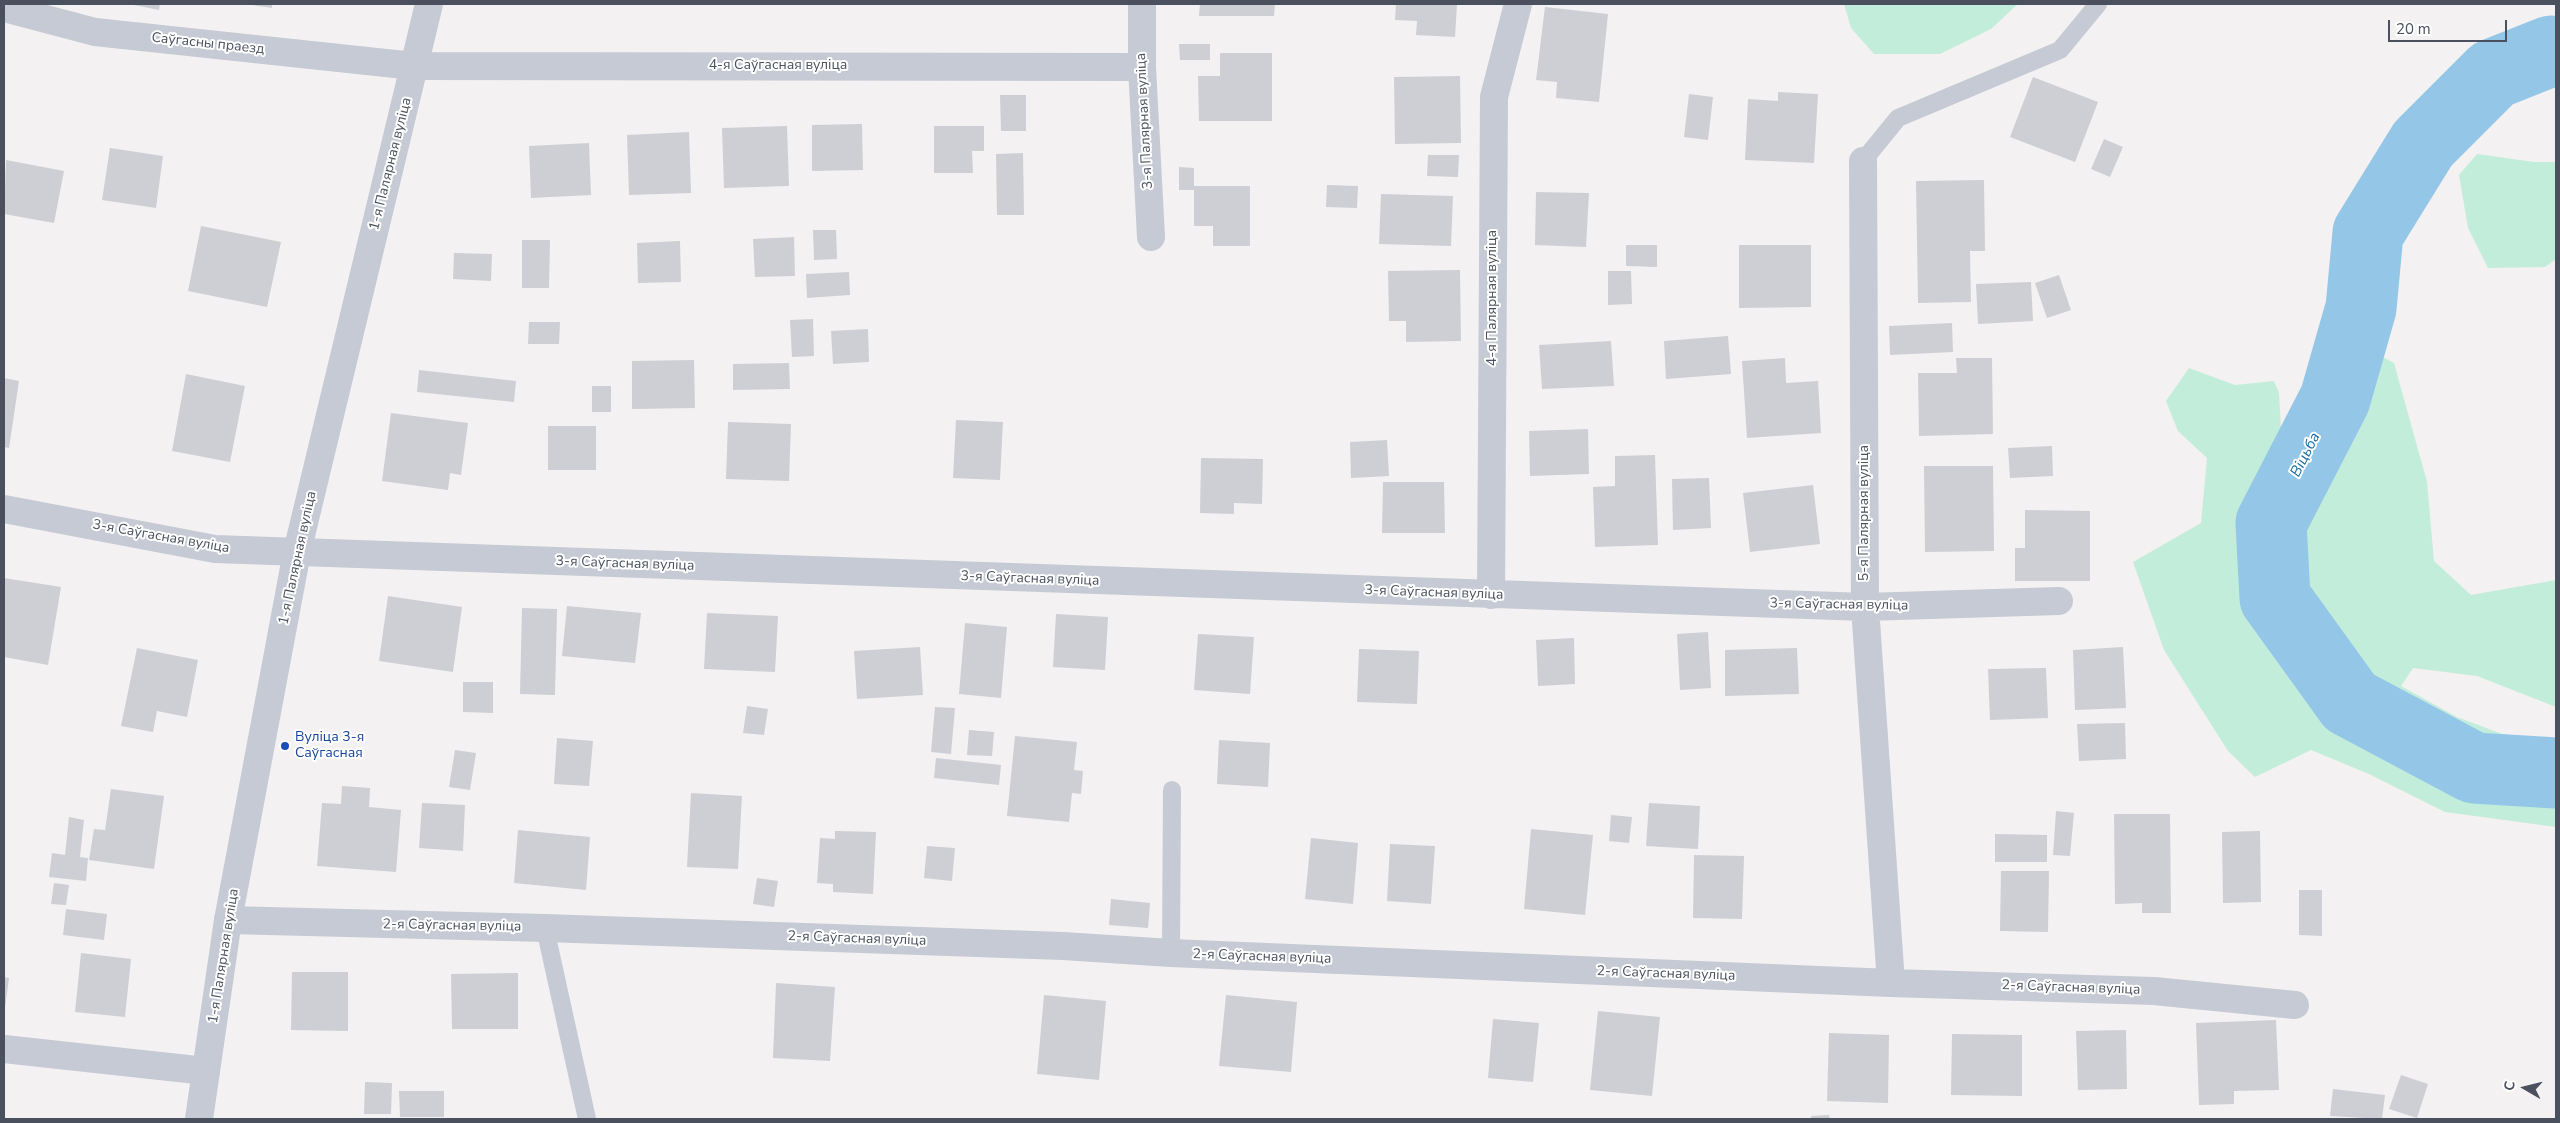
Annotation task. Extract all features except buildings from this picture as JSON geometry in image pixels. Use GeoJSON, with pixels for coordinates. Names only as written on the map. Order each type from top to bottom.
{"type":"FeatureCollection","features":[{"type":"Feature","properties":{"kind":"street","name":"1-я Палярная вуліца"},"geometry":{"type":"LineString","coordinates":[[199,1119],[228,920],[297,552],[429,4]]}},
{"type":"Feature","properties":{"kind":"street","name":"3-я Палярная вуліца"},"geometry":{"type":"LineString","coordinates":[[1142,4],[1142,67],[1151,237]]}},
{"type":"Feature","properties":{"kind":"street","name":"4-я Палярная вуліца"},"geometry":{"type":"LineString","coordinates":[[1491,595],[1494,97],[1518,4]]}},
{"type":"Feature","properties":{"kind":"street","name":"Саўгасны праезд"},"geometry":{"type":"LineString","coordinates":[[4,8],[95,32],[414,66]]}},
{"type":"Feature","properties":{"kind":"street","name":"4-я Саўгасная вуліца"},"geometry":{"type":"LineString","coordinates":[[414,66],[1142,67]]}},
{"type":"Feature","properties":{"kind":"street","name":"5-я Палярная вуліца"},"geometry":{"type":"LineString","coordinates":[[1864,161],[1865,607],[1891,983]]}},
{"type":"Feature","properties":{"kind":"street","name":"3-я Саўгасная вуліца"},"geometry":{"type":"LineString","coordinates":[[4,509],[215,549],[1865,607],[2059,601]]}},
{"type":"Feature","properties":{"kind":"street","name":"2-я Саўгасная вуліца"},"geometry":{"type":"LineString","coordinates":[[228,920],[545,928],[1063,946],[1171,953],[1891,983],[2154,991],[2295,1005]]}},
{"type":"Feature","properties":{"kind":"street"},"geometry":{"type":"LineString","coordinates":[[4,1049],[206,1071]]}},
{"type":"Feature","properties":{"kind":"lane"},"geometry":{"type":"LineString","coordinates":[[1864,161],[1898,118],[2060,50],[2098,4]]}},
{"type":"Feature","properties":{"kind":"lane"},"geometry":{"type":"LineString","coordinates":[[1171,953],[1172,790]]}},
{"type":"Feature","properties":{"kind":"lane"},"geometry":{"type":"LineString","coordinates":[[545,928],[587,1119]]}},
{"type":"Feature","properties":{"kind":"green space"},"geometry":{"type":"Polygon","coordinates":[[[1844,4],[2018,4],[1991,29],[1940,54],[1874,54],[1851,28],[1844,4]]]}},
{"type":"Feature","properties":{"kind":"green space"},"geometry":{"type":"Polygon","coordinates":[[[2477,154],[2534,162],[2556,162],[2556,259],[2545,267],[2488,268],[2468,228],[2459,175],[2477,154]]]}},
{"type":"Feature","properties":{"kind":"green space"},"geometry":{"type":"Polygon","coordinates":[[[2370,350],[2394,363],[2427,482],[2434,561],[2471,595],[2556,580],[2556,707],[2477,676],[2413,668],[2401,686],[2457,717],[2537,747],[2547,765],[2481,754],[2409,719],[2319,636],[2287,552],[2315,486],[2355,375],[2370,350]]]}},
{"type":"Feature","properties":{"kind":"green space"},"geometry":{"type":"Polygon","coordinates":[[[2189,368],[2235,385],[2274,381],[2279,393],[2282,449],[2255,547],[2266,618],[2333,704],[2441,778],[2556,793],[2556,827],[2445,812],[2369,774],[2311,750],[2255,777],[2228,751],[2164,650],[2133,562],[2201,523],[2207,458],[2178,431],[2166,401],[2189,368]]]}},
{"type":"Feature","properties":{"kind":"waterway","name":"Віцьба"},"geometry":{"type":"LineString","coordinates":[[2556,52],[2551,51],[2493,74],[2423,144],[2368,233],[2361,308],[2335,399],[2271,523],[2275,598],[2350,702],[2474,768],[2556,773]]}},
{"type":"Feature","properties":{"kind":"place","name":"Вуліца 3-я Саўгасная"},"geometry":{"type":"Point","coordinates":[285,746]}}]}
